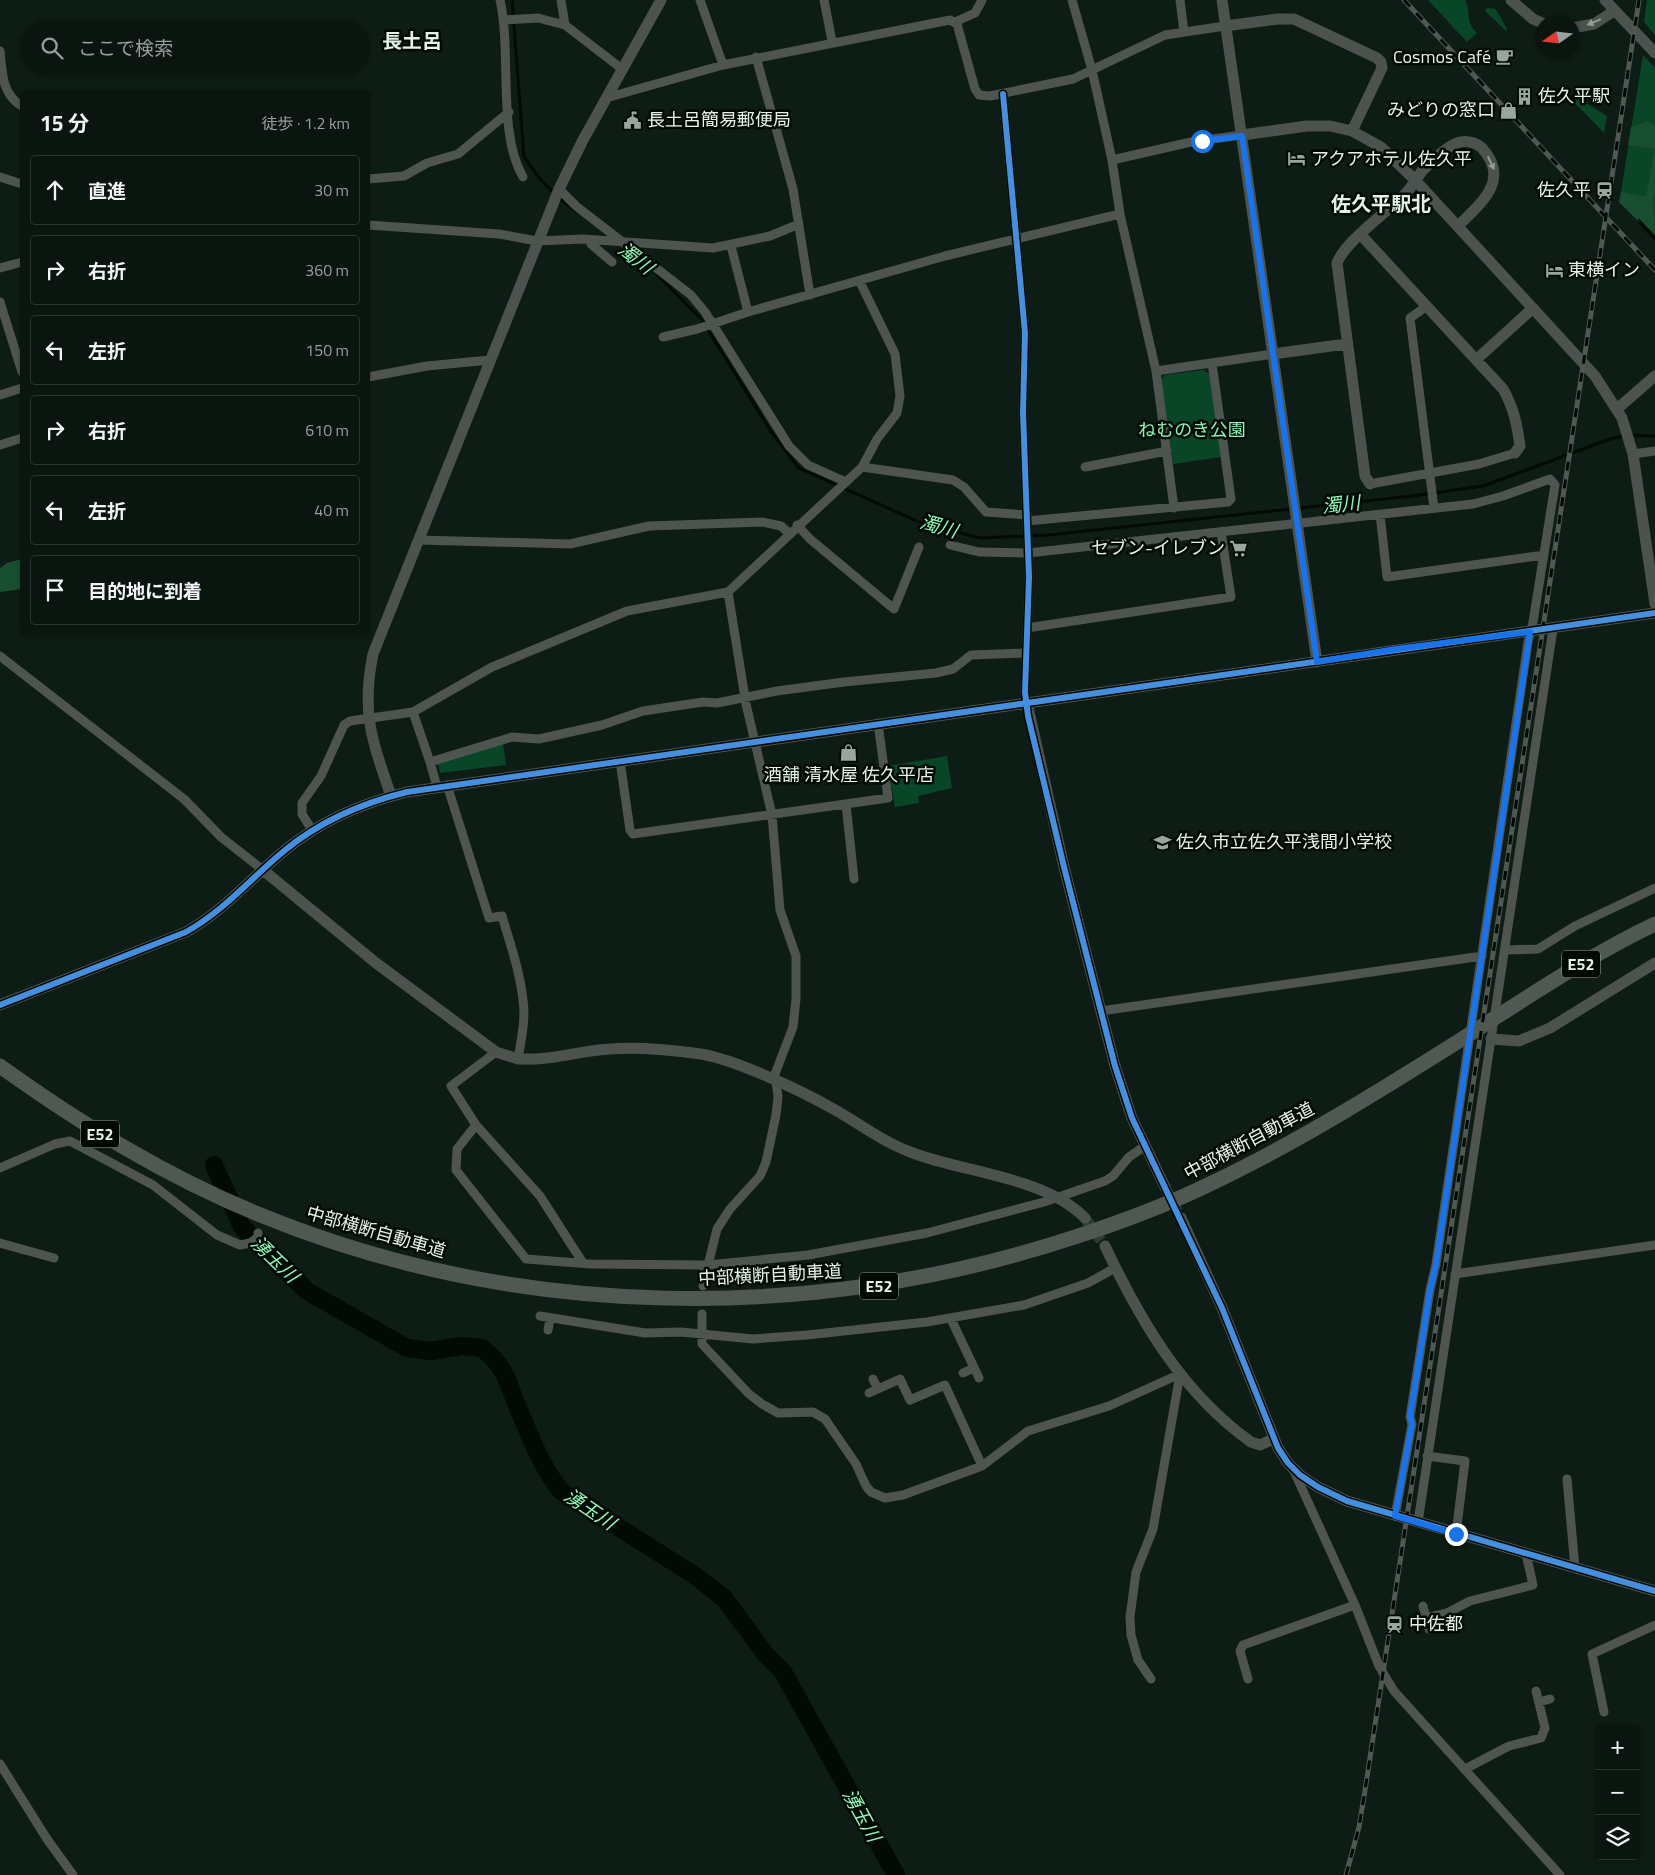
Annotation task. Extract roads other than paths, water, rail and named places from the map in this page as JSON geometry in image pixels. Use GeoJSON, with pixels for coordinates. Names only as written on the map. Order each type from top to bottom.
{"type":"FeatureCollection","features":[{"type":"Feature","properties":{"kind":"highway","name":"中部横断自動車道"},"geometry":{"type":"LineString","coordinates":[[0,1066],[56,1107],[108,1138],[206,1191],[258,1214],[355,1248],[414,1264],[472,1278],[588,1294],[716,1299],[834,1292],[892,1284],[1002,1260],[1162,1206],[1212,1183],[1311,1131],[1594,956],[1655,924]]}},
{"type":"Feature","properties":{"kind":"street"},"geometry":{"type":"LineString","coordinates":[[500,0],[505,20],[511,149],[514,163],[523,177]]}},
{"type":"Feature","properties":{"kind":"street"},"geometry":{"type":"LineString","coordinates":[[561,0],[565,25]]}},
{"type":"Feature","properties":{"kind":"street"},"geometry":{"type":"LineString","coordinates":[[391,796],[376,751],[368,718],[366,696],[373,654],[558,190],[606,98],[661,0]]}},
{"type":"Feature","properties":{"kind":"street"},"geometry":{"type":"LineString","coordinates":[[700,0],[723,64]]}},
{"type":"Feature","properties":{"kind":"street"},"geometry":{"type":"LineString","coordinates":[[824,0],[832,41]]}},
{"type":"Feature","properties":{"kind":"street"},"geometry":{"type":"LineString","coordinates":[[606,98],[723,64],[832,41],[950,20],[955,22],[975,13],[982,0]]}},
{"type":"Feature","properties":{"kind":"street"},"geometry":{"type":"LineString","coordinates":[[1072,0],[1092,70],[1112,160],[1120,214],[1156,371],[1174,508]]}},
{"type":"Feature","properties":{"kind":"street"},"geometry":{"type":"LineString","coordinates":[[1180,0],[1184,32]]}},
{"type":"Feature","properties":{"kind":"street"},"geometry":{"type":"LineString","coordinates":[[1222,0],[1317,662]]}},
{"type":"Feature","properties":{"kind":"street"},"geometry":{"type":"LineString","coordinates":[[1511,0],[1535,20]]}},
{"type":"Feature","properties":{"kind":"street"},"geometry":{"type":"LineString","coordinates":[[1605,0],[1614,12],[1655,53]]}},
{"type":"Feature","properties":{"kind":"street"},"geometry":{"type":"LineString","coordinates":[[1580,27],[1594,24],[1614,12]]}},
{"type":"Feature","properties":{"kind":"street"},"geometry":{"type":"LineString","coordinates":[[505,20],[538,18],[565,25],[622,69]]}},
{"type":"Feature","properties":{"kind":"street"},"geometry":{"type":"LineString","coordinates":[[955,22],[977,93],[983,96],[1003,94],[1072,79],[1156,38],[1225,26],[1278,19],[1294,19],[1382,62],[1382,68],[1352,131]]}},
{"type":"Feature","properties":{"kind":"street"},"geometry":{"type":"LineString","coordinates":[[0,51],[6,89],[10,97],[20,104]]}},
{"type":"Feature","properties":{"kind":"street"},"geometry":{"type":"LineString","coordinates":[[756,57],[794,188],[810,295]]}},
{"type":"Feature","properties":{"kind":"street"},"geometry":{"type":"LineString","coordinates":[[1003,94],[1025,333],[1023,412],[1028,551],[1027,703],[1062,858],[1123,1091],[1145,1146],[1165,1187]]}},
{"type":"Feature","properties":{"kind":"street"},"geometry":{"type":"LineString","coordinates":[[370,179],[404,176],[427,163],[458,154],[508,112]]}},
{"type":"Feature","properties":{"kind":"street"},"geometry":{"type":"LineString","coordinates":[[1112,160],[1191,142],[1308,126],[1330,126],[1352,131],[1381,147],[1458,226],[1599,381],[1617,409],[1626,428],[1632,450],[1655,604]]}},
{"type":"Feature","properties":{"kind":"street"},"geometry":{"type":"LineString","coordinates":[[1361,235],[1503,389],[1513,408],[1520,446],[1515,454],[1479,464],[1370,484],[1365,476],[1346,344],[1337,263],[1345,248],[1361,235],[1416,181],[1423,169],[1454,145],[1468,142],[1479,146],[1493,164],[1494,177],[1485,198],[1458,226]]}},
{"type":"Feature","properties":{"kind":"street"},"geometry":{"type":"LineString","coordinates":[[0,177],[20,183]]}},
{"type":"Feature","properties":{"kind":"street"},"geometry":{"type":"LineString","coordinates":[[558,190],[691,295],[789,446],[808,465],[845,483]]}},
{"type":"Feature","properties":{"kind":"street"},"geometry":{"type":"LineString","coordinates":[[663,337],[696,330],[748,312],[860,282],[945,256],[1120,214]]}},
{"type":"Feature","properties":{"kind":"street"},"geometry":{"type":"LineString","coordinates":[[370,225],[499,234],[537,241],[594,240],[713,248],[731,246],[770,236],[800,224]]}},
{"type":"Feature","properties":{"kind":"street"},"geometry":{"type":"LineString","coordinates":[[594,240],[591,244],[612,262]]}},
{"type":"Feature","properties":{"kind":"street"},"geometry":{"type":"LineString","coordinates":[[731,246],[748,312]]}},
{"type":"Feature","properties":{"kind":"street"},"geometry":{"type":"LineString","coordinates":[[0,268],[20,263]]}},
{"type":"Feature","properties":{"kind":"street"},"geometry":{"type":"LineString","coordinates":[[312,830],[302,814],[302,803],[321,776],[344,725],[350,721],[413,712],[492,668],[611,616],[626,611],[728,592],[797,525],[862,467],[877,439],[897,413],[900,396],[895,354],[860,282]]}},
{"type":"Feature","properties":{"kind":"street"},"geometry":{"type":"LineString","coordinates":[[0,302],[20,366]]}},
{"type":"Feature","properties":{"kind":"street"},"geometry":{"type":"LineString","coordinates":[[1427,306],[1410,318],[1434,506]]}},
{"type":"Feature","properties":{"kind":"street"},"geometry":{"type":"LineString","coordinates":[[1477,359],[1533,308]]}},
{"type":"Feature","properties":{"kind":"street"},"geometry":{"type":"LineString","coordinates":[[1156,371],[1346,344]]}},
{"type":"Feature","properties":{"kind":"street"},"geometry":{"type":"LineString","coordinates":[[370,377],[427,366],[490,360]]}},
{"type":"Feature","properties":{"kind":"street"},"geometry":{"type":"LineString","coordinates":[[862,467],[946,478],[964,487],[986,512],[1027,518],[1174,508],[1228,502],[1231,499],[1212,363]]}},
{"type":"Feature","properties":{"kind":"street"},"geometry":{"type":"LineString","coordinates":[[1617,409],[1655,376]]}},
{"type":"Feature","properties":{"kind":"street"},"geometry":{"type":"LineString","coordinates":[[0,395],[20,389]]}},
{"type":"Feature","properties":{"kind":"street"},"geometry":{"type":"LineString","coordinates":[[0,445],[20,439]]}},
{"type":"Feature","properties":{"kind":"street"},"geometry":{"type":"LineString","coordinates":[[1632,450],[1655,451]]}},
{"type":"Feature","properties":{"kind":"street"},"geometry":{"type":"LineString","coordinates":[[1086,467],[1167,451]]}},
{"type":"Feature","properties":{"kind":"street"},"geometry":{"type":"LineString","coordinates":[[950,545],[979,552],[1028,551],[1221,532],[1296,520],[1380,514],[1434,506],[1489,501],[1550,479],[1556,485],[1530,632],[1436,1264],[1430,1290],[1410,1417],[1412,1424],[1395,1516]]}},
{"type":"Feature","properties":{"kind":"street"},"geometry":{"type":"LineString","coordinates":[[1380,514],[1387,577],[1544,555]]}},
{"type":"Feature","properties":{"kind":"street"},"geometry":{"type":"LineString","coordinates":[[419,540],[570,544],[649,526],[753,522],[770,522],[781,526],[789,533]]}},
{"type":"Feature","properties":{"kind":"street"},"geometry":{"type":"LineString","coordinates":[[797,525],[810,539],[894,609],[919,547]]}},
{"type":"Feature","properties":{"kind":"street"},"geometry":{"type":"LineString","coordinates":[[1027,628],[1232,597],[1221,532]]}},
{"type":"Feature","properties":{"kind":"street"},"geometry":{"type":"LineString","coordinates":[[703,1286],[704,1270],[708,1265],[717,1230],[730,1209],[760,1176],[766,1162],[778,1097],[776,1068],[796,1013],[797,972],[793,945],[780,910],[772,815],[746,698],[728,592]]}},
{"type":"Feature","properties":{"kind":"street"},"geometry":{"type":"LineString","coordinates":[[0,1005],[186,932],[228,904],[263,870],[312,830],[356,808],[391,796],[442,786],[1655,613]]}},
{"type":"Feature","properties":{"kind":"street"},"geometry":{"type":"LineString","coordinates":[[1418,1522],[1506,950],[1553,629]]}},
{"type":"Feature","properties":{"kind":"street"},"geometry":{"type":"LineString","coordinates":[[430,762],[512,737],[538,738],[602,725],[643,711],[746,698],[844,682],[936,673],[953,669],[971,655],[1026,653]]}},
{"type":"Feature","properties":{"kind":"street"},"geometry":{"type":"LineString","coordinates":[[2,660],[184,799],[221,837],[376,963],[496,1052],[518,1059],[545,1059],[610,1048],[687,1053],[719,1058],[821,1102],[880,1138],[912,1153],[1034,1188],[1058,1197],[1076,1208],[1085,1218]]}},
{"type":"Feature","properties":{"kind":"street"},"geometry":{"type":"LineString","coordinates":[[413,712],[430,762],[442,786],[489,918],[502,916],[524,1000],[523,1028],[518,1059]]}},
{"type":"Feature","properties":{"kind":"street"},"geometry":{"type":"LineString","coordinates":[[620,761],[630,830],[633,834],[888,798],[878,723]]}},
{"type":"Feature","properties":{"kind":"street"},"geometry":{"type":"LineString","coordinates":[[846,804],[854,878]]}},
{"type":"Feature","properties":{"kind":"street"},"geometry":{"type":"LineString","coordinates":[[1506,950],[1538,949],[1575,926],[1655,888]]}},
{"type":"Feature","properties":{"kind":"street"},"geometry":{"type":"LineString","coordinates":[[1101,1011],[1482,956]]}},
{"type":"Feature","properties":{"kind":"street"},"geometry":{"type":"LineString","coordinates":[[1491,1039],[1519,1041],[1550,1028],[1655,963]]}},
{"type":"Feature","properties":{"kind":"street"},"geometry":{"type":"LineString","coordinates":[[496,1052],[450,1086],[476,1125],[540,1196],[583,1263]]}},
{"type":"Feature","properties":{"kind":"street"},"geometry":{"type":"LineString","coordinates":[[476,1125],[457,1149],[456,1170],[526,1259],[583,1263],[708,1265],[808,1255],[918,1234],[1058,1197],[1105,1181],[1112,1176],[1128,1157],[1145,1146]]}},
{"type":"Feature","properties":{"kind":"street"},"geometry":{"type":"LineString","coordinates":[[0,1168],[54,1144],[70,1140],[153,1185],[217,1235],[234,1244],[255,1238]]}},
{"type":"Feature","properties":{"kind":"street"},"geometry":{"type":"LineString","coordinates":[[1181,1218],[1222,1308],[1273,1439],[1293,1469],[1355,1605],[1379,1666],[1394,1691],[1560,1875]]}},
{"type":"Feature","properties":{"kind":"street"},"geometry":{"type":"LineString","coordinates":[[0,1243],[54,1258]]}},
{"type":"Feature","properties":{"kind":"street"},"geometry":{"type":"LineString","coordinates":[[1455,1274],[1655,1245]]}},
{"type":"Feature","properties":{"kind":"street"},"geometry":{"type":"LineString","coordinates":[[1104,1246],[1158,1345],[1201,1398],[1246,1439],[1260,1445],[1273,1439]]}},
{"type":"Feature","properties":{"kind":"street"},"geometry":{"type":"LineString","coordinates":[[540,1316],[636,1332],[701,1334],[754,1339],[850,1332],[951,1319],[1044,1299],[1088,1283],[1115,1268]]}},
{"type":"Feature","properties":{"kind":"street"},"geometry":{"type":"LineString","coordinates":[[702,1314],[702,1344],[706,1350],[762,1404],[778,1413],[813,1412],[825,1419],[856,1464],[866,1486],[878,1496],[885,1498],[902,1495],[982,1466],[1028,1430],[1109,1406],[1180,1374]]}},
{"type":"Feature","properties":{"kind":"street"},"geometry":{"type":"LineString","coordinates":[[548,1330],[550,1319]]}},
{"type":"Feature","properties":{"kind":"street"},"geometry":{"type":"LineString","coordinates":[[951,1319],[979,1378]]}},
{"type":"Feature","properties":{"kind":"street"},"geometry":{"type":"LineString","coordinates":[[963,1373],[974,1368]]}},
{"type":"Feature","properties":{"kind":"street"},"geometry":{"type":"LineString","coordinates":[[1151,1679],[1138,1660],[1131,1635],[1130,1617],[1136,1572],[1153,1530],[1180,1374]]}},
{"type":"Feature","properties":{"kind":"street"},"geometry":{"type":"LineString","coordinates":[[872,1379],[873,1391],[900,1379],[910,1400],[945,1385],[982,1466]]}},
{"type":"Feature","properties":{"kind":"street"},"geometry":{"type":"LineString","coordinates":[[927,1392],[931,1401]]}},
{"type":"Feature","properties":{"kind":"street"},"geometry":{"type":"LineString","coordinates":[[1427,1456],[1465,1461],[1456,1534]]}},
{"type":"Feature","properties":{"kind":"street"},"geometry":{"type":"LineString","coordinates":[[1293,1469],[1328,1492],[1395,1516],[1575,1568],[1654,1594]]}},
{"type":"Feature","properties":{"kind":"street"},"geometry":{"type":"LineString","coordinates":[[1566,1479],[1575,1568]]}},
{"type":"Feature","properties":{"kind":"street"},"geometry":{"type":"LineString","coordinates":[[1426,1618],[1447,1613],[1470,1602],[1534,1585],[1526,1554]]}},
{"type":"Feature","properties":{"kind":"street"},"geometry":{"type":"LineString","coordinates":[[1248,1679],[1240,1651],[1243,1645],[1355,1605]]}},
{"type":"Feature","properties":{"kind":"street"},"geometry":{"type":"LineString","coordinates":[[1423,1606],[1429,1629]]}},
{"type":"Feature","properties":{"kind":"street"},"geometry":{"type":"LineString","coordinates":[[1604,1712],[1592,1654],[1655,1625]]}},
{"type":"Feature","properties":{"kind":"street"},"geometry":{"type":"LineString","coordinates":[[1465,1769],[1509,1746],[1540,1738],[1544,1728],[1536,1691]]}},
{"type":"Feature","properties":{"kind":"street"},"geometry":{"type":"LineString","coordinates":[[1539,1702],[1550,1699]]}},
{"type":"Feature","properties":{"kind":"street"},"geometry":{"type":"LineString","coordinates":[[0,1764],[47,1839],[73,1875]]}},
{"type":"Feature","properties":{"kind":"waterway","name":"濁川"},"geometry":{"type":"LineString","coordinates":[[512,0],[524,157],[540,179],[554,193]]}},
{"type":"Feature","properties":{"kind":"waterway","name":"濁川"},"geometry":{"type":"LineString","coordinates":[[558,197],[577,212]]}},
{"type":"Feature","properties":{"kind":"waterway"},"geometry":{"type":"LineString","coordinates":[[1640,223],[1655,239]]}},
{"type":"Feature","properties":{"kind":"waterway","name":"濁川"},"geometry":{"type":"LineString","coordinates":[[655,272],[702,320],[770,430],[799,468],[919,522],[980,538],[1049,535],[1412,496],[1483,486],[1610,439],[1624,436]]}},
{"type":"Feature","properties":{"kind":"waterway","name":"濁川"},"geometry":{"type":"LineString","coordinates":[[1630,435],[1655,436]]}},
{"type":"Feature","properties":{"kind":"waterway","name":"湧玉川"},"geometry":{"type":"LineString","coordinates":[[214,1165],[242,1227],[307,1291],[407,1348],[431,1351],[462,1346],[482,1348],[496,1361],[504,1373],[536,1448],[547,1470],[561,1491],[694,1575],[724,1598],[766,1655],[783,1672],[896,1875]]}},
{"type":"Feature","properties":{"kind":"tunnel"},"geometry":{"type":"LineString","coordinates":[[1165,1187],[1181,1218]]}},
{"type":"Feature","properties":{"kind":"tunnel"},"geometry":{"type":"LineString","coordinates":[[1085,1218],[1105,1246]]}},
{"type":"Feature","properties":{"kind":"railway"},"geometry":{"type":"LineString","coordinates":[[1404,0],[1655,270]]}},
{"type":"Feature","properties":{"kind":"railway"},"geometry":{"type":"LineString","coordinates":[[1346,1875],[1359,1827],[1366,1784],[1639,0]]}},
{"type":"Feature","properties":{"kind":"place","name":"Cosmos Café"},"geometry":{"type":"Point","coordinates":[1505,57]}},
{"type":"Feature","properties":{"kind":"place","name":"佐久平駅"},"geometry":{"type":"Point","coordinates":[1524,96]}},
{"type":"Feature","properties":{"kind":"place","name":"みどりの窓口"},"geometry":{"type":"Point","coordinates":[1509,110]}},
{"type":"Feature","properties":{"kind":"place","name":"長土呂簡易郵便局"},"geometry":{"type":"Point","coordinates":[633,120]}},
{"type":"Feature","properties":{"kind":"place","name":"アクアホテル佐久平"},"geometry":{"type":"Point","coordinates":[1297,159]}},
{"type":"Feature","properties":{"kind":"place","name":"佐久平"},"geometry":{"type":"Point","coordinates":[1605,190]}},
{"type":"Feature","properties":{"kind":"place","name":"東横イン"},"geometry":{"type":"Point","coordinates":[1554,270]}},
{"type":"Feature","properties":{"kind":"place","name":"セブン-イレブン"},"geometry":{"type":"Point","coordinates":[1239,548]}},
{"type":"Feature","properties":{"kind":"place","name":"酒舗 清水屋 佐久平店"},"geometry":{"type":"Point","coordinates":[849,752]}},
{"type":"Feature","properties":{"kind":"place","name":"佐久市立佐久平浅間小学校"},"geometry":{"type":"Point","coordinates":[1162,842]}},
{"type":"Feature","properties":{"kind":"place","name":"中佐都"},"geometry":{"type":"Point","coordinates":[1395,1624]}},
{"type":"Feature","properties":{"kind":"district","name":"長土呂"},"geometry":{"type":"Point","coordinates":[412,41]}},
{"type":"Feature","properties":{"kind":"district","name":"佐久平駅北"},"geometry":{"type":"Point","coordinates":[1381,204]}},
{"type":"Feature","properties":{"kind":"park label","name":"ねむのき公園"},"geometry":{"type":"Point","coordinates":[1192,430]}}]}
